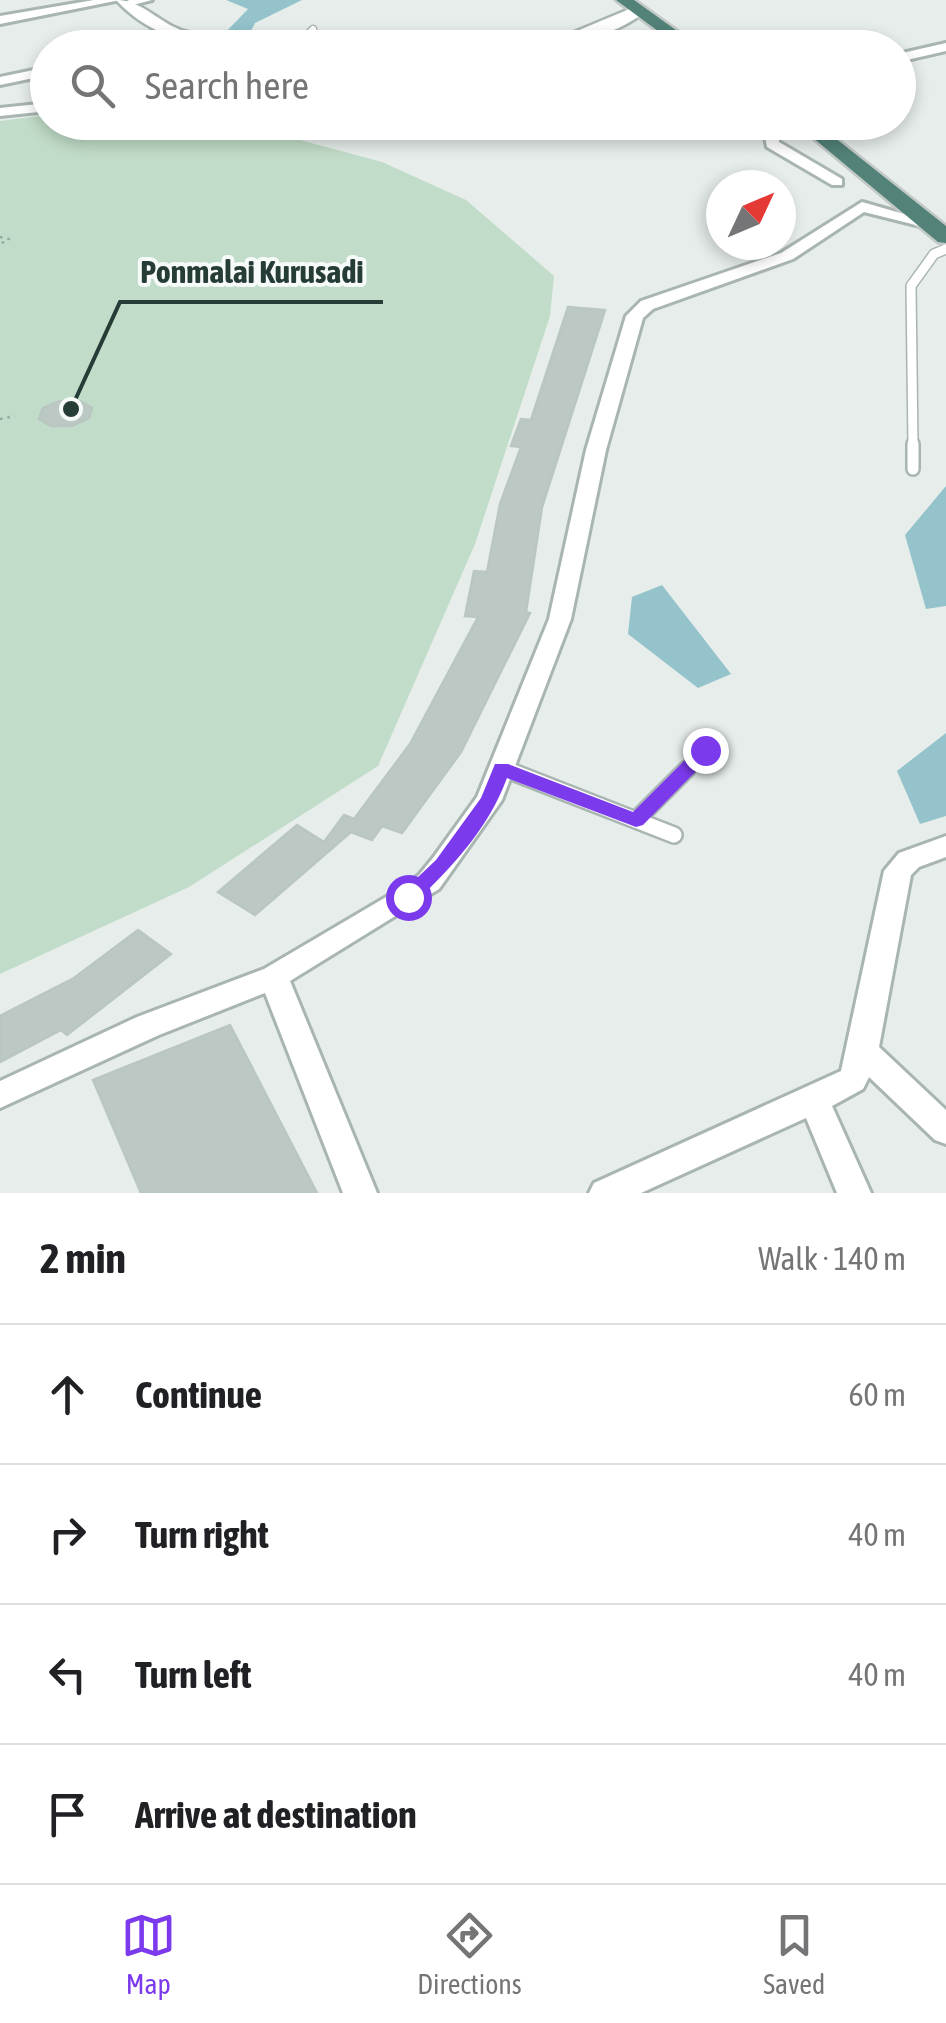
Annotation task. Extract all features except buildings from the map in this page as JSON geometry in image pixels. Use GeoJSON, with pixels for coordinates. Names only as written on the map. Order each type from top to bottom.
{"type":"FeatureCollection","features":[{"type":"Feature","properties":{"kind":"highway"},"geometry":{"type":"LineString","coordinates":[[631,5],[668,30]]}},
{"type":"Feature","properties":{"kind":"highway"},"geometry":{"type":"LineString","coordinates":[[825,140],[946,237]]}},
{"type":"Feature","properties":{"kind":"street"},"geometry":{"type":"LineString","coordinates":[[0,20],[128,1],[155,30]]}},
{"type":"Feature","properties":{"kind":"street"},"geometry":{"type":"LineString","coordinates":[[590,30],[631,5]]}},
{"type":"Feature","properties":{"kind":"street"},"geometry":{"type":"LineString","coordinates":[[916,54],[946,46]]}},
{"type":"Feature","properties":{"kind":"street"},"geometry":{"type":"LineString","coordinates":[[0,66],[30,60]]}},
{"type":"Feature","properties":{"kind":"street"},"geometry":{"type":"LineString","coordinates":[[0,81],[30,75]]}},
{"type":"Feature","properties":{"kind":"street"},"geometry":{"type":"LineString","coordinates":[[0,112],[30,109]]}},
{"type":"Feature","properties":{"kind":"street"},"geometry":{"type":"LineString","coordinates":[[771,140],[796,161],[837,182]]}},
{"type":"Feature","properties":{"kind":"street"},"geometry":{"type":"LineString","coordinates":[[0,1095],[148,1026],[274,977],[429,882],[489,800],[560,619],[596,450],[634,316],[647,304],[788,256],[862,207],[924,222]]}},
{"type":"Feature","properties":{"kind":"street"},"geometry":{"type":"LineString","coordinates":[[606,1193],[852,1080],[863,1052],[898,870],[908,860],[946,846]]}},
{"type":"Feature","properties":{"kind":"street"},"geometry":{"type":"LineString","coordinates":[[274,977],[360,1193]]}},
{"type":"Feature","properties":{"kind":"street"},"geometry":{"type":"LineString","coordinates":[[863,1052],[946,1130]]}},
{"type":"Feature","properties":{"kind":"street"},"geometry":{"type":"LineString","coordinates":[[814,1100],[854,1193]]}},
{"type":"Feature","properties":{"kind":"lane"},"geometry":{"type":"LineString","coordinates":[[913,469],[911,286],[937,252],[946,249]]}},
{"type":"Feature","properties":{"kind":"lane"},"geometry":{"type":"LineString","coordinates":[[636,820],[705,750]]}},
{"type":"Feature","properties":{"kind":"lane"},"geometry":{"type":"LineString","coordinates":[[502,768],[674,835]]}},
{"type":"Feature","properties":{"kind":"path"},"geometry":{"type":"LineString","coordinates":[[0,238],[9,239],[0,244]]}},
{"type":"Feature","properties":{"kind":"path"},"geometry":{"type":"LineString","coordinates":[[0,419],[15,416]]}},
{"type":"Feature","properties":{"kind":"green space"},"geometry":{"type":"Polygon","coordinates":[[[30,117],[30,140],[300,140],[382,162],[466,200],[554,276],[550,316],[475,544],[378,766],[189,887],[0,974],[0,121],[30,117]]]}},
{"type":"Feature","properties":{"kind":"water"},"geometry":{"type":"Polygon","coordinates":[[[226,0],[302,0],[255,23],[252,30],[228,30],[248,9],[226,0]]]}},
{"type":"Feature","properties":{"kind":"water"},"geometry":{"type":"Polygon","coordinates":[[[946,486],[946,606],[926,609],[905,535],[946,486]]]}},
{"type":"Feature","properties":{"kind":"water"},"geometry":{"type":"Polygon","coordinates":[[[662,585],[731,674],[698,688],[628,634],[632,597],[662,585]]]}},
{"type":"Feature","properties":{"kind":"water"},"geometry":{"type":"Polygon","coordinates":[[[946,733],[946,816],[920,824],[897,771],[946,733]]]}},
{"type":"Feature","properties":{"kind":"place","name":"Ponmalai Kurusadi"},"geometry":{"type":"Point","coordinates":[71,409]}},
{"type":"Feature","properties":{"kind":"route"},"geometry":{"type":"LineString","coordinates":[[408,897],[429,882],[443,865],[489,800],[502,768],[636,820],[705,750]]}}]}
